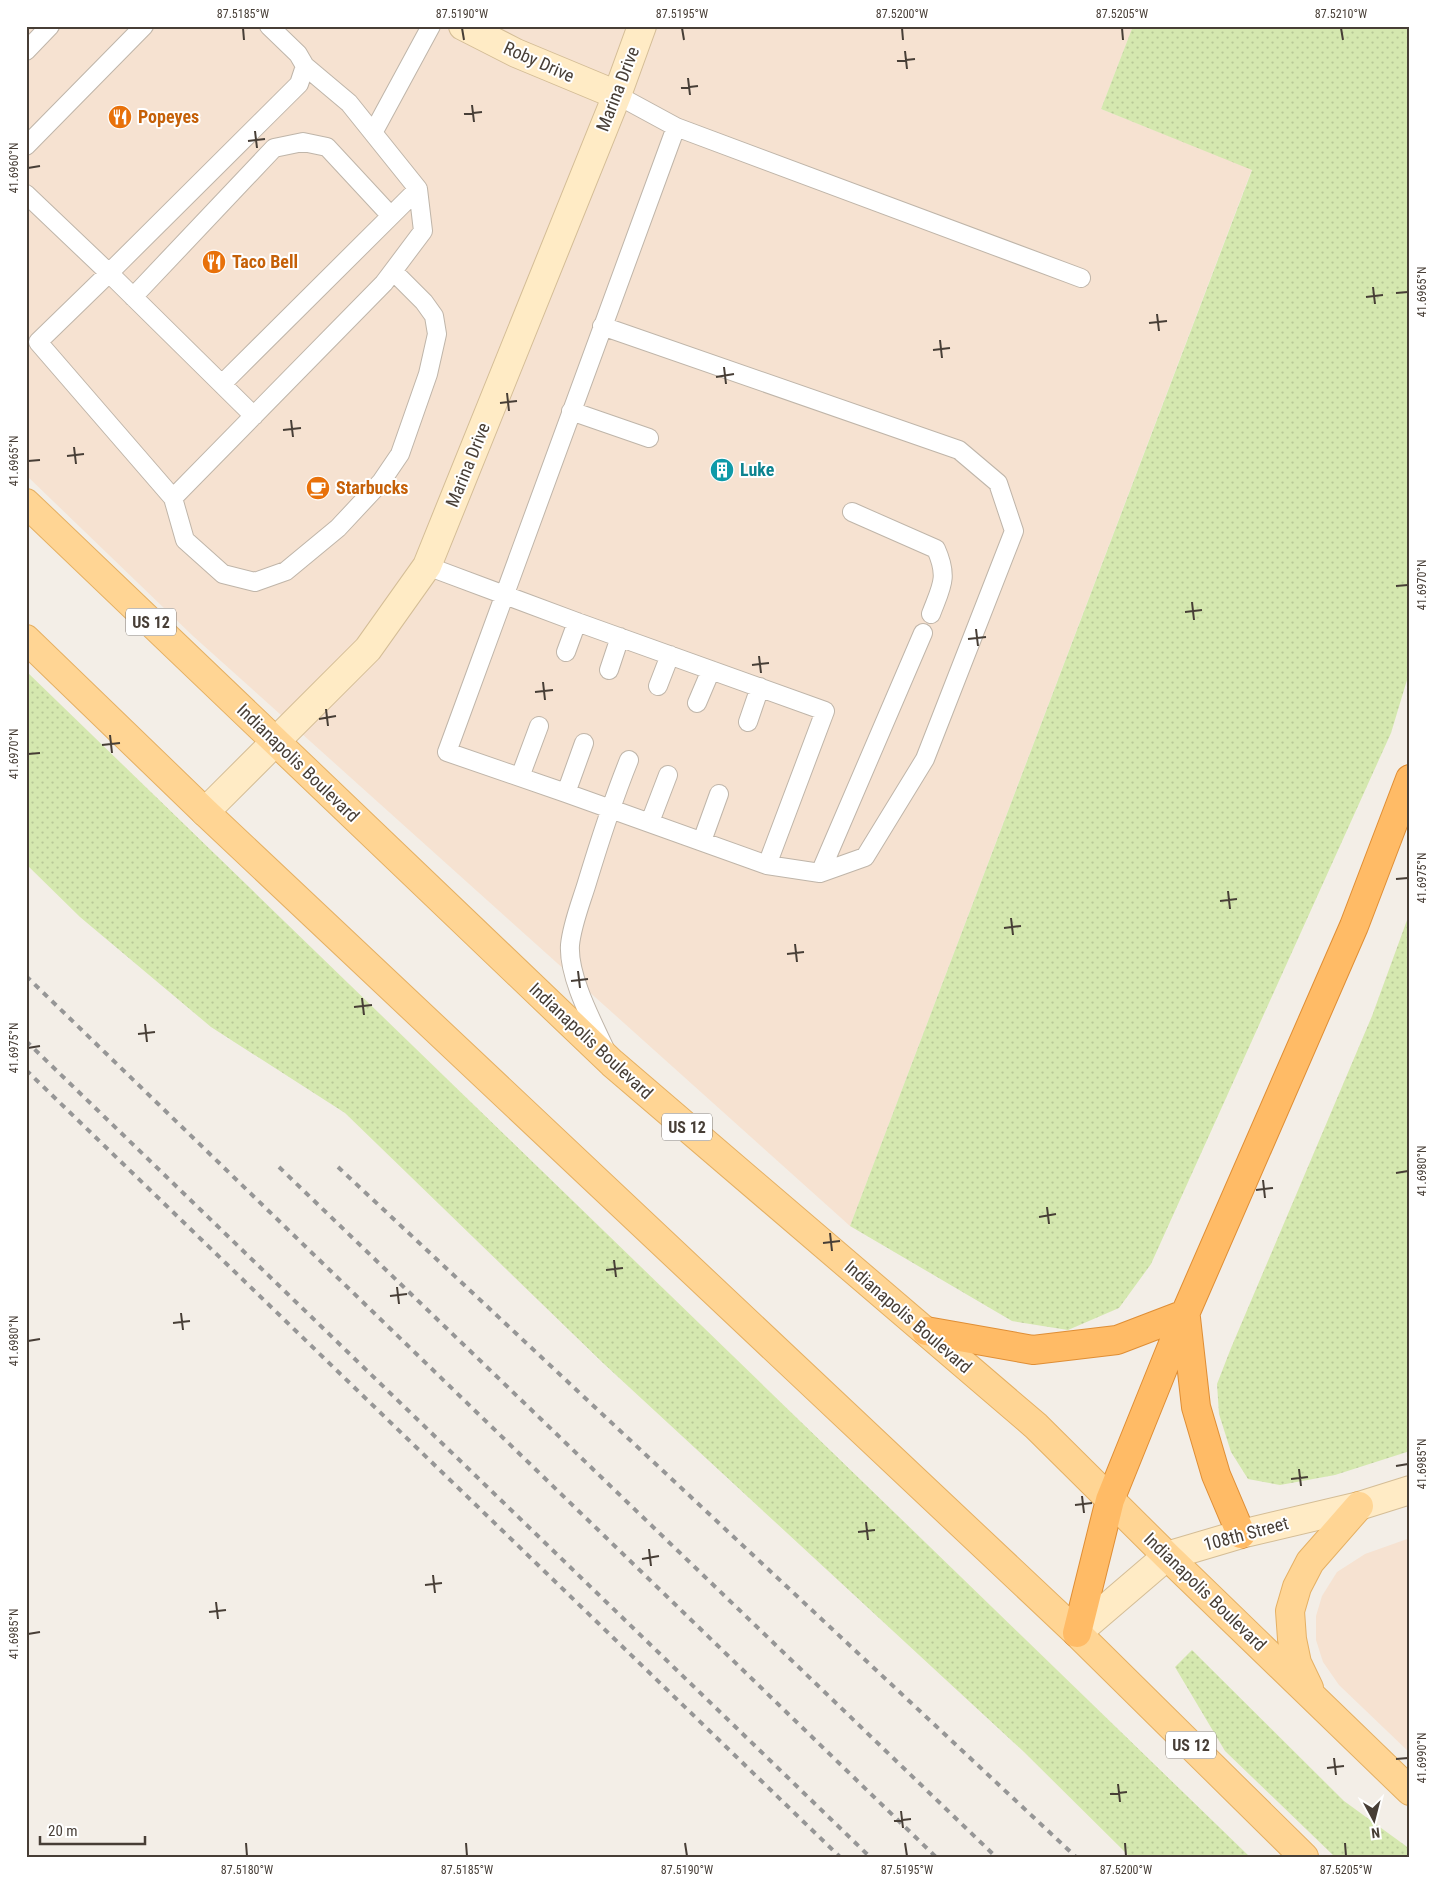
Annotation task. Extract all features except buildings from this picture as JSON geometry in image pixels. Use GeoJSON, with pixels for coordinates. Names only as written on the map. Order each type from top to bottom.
{"type":"FeatureCollection","features":[{"type":"Feature","properties":{"kind":"highway"},"geometry":{"type":"LineString","coordinates":[[1078,1633],[1110,1500],[1185,1314],[1354,926],[1410,779]]}},
{"type":"Feature","properties":{"kind":"highway"},"geometry":{"type":"LineString","coordinates":[[926,1331],[1033,1350],[1117,1340],[1185,1314]]}},
{"type":"Feature","properties":{"kind":"highway"},"geometry":{"type":"LineString","coordinates":[[1185,1314],[1196,1407],[1216,1475],[1241,1534]]}},
{"type":"Feature","properties":{"kind":"main road","name":"Indianapolis Boulevard"},"geometry":{"type":"LineString","coordinates":[[26,503],[612,1063],[1036,1426],[1167,1556],[1410,1791]]}},
{"type":"Feature","properties":{"kind":"main road","name":"US 12"},"geometry":{"type":"LineString","coordinates":[[26,639],[205,812],[1078,1633],[1304,1857]]}},
{"type":"Feature","properties":{"kind":"main road"},"geometry":{"type":"LineString","coordinates":[[1312,1697],[1298,1663],[1292,1639],[1290,1612],[1297,1587],[1310,1562],[1359,1506]]}},
{"type":"Feature","properties":{"kind":"street","name":"Roby Drive"},"geometry":{"type":"LineString","coordinates":[[463,26],[516,53],[617,95]]}},
{"type":"Feature","properties":{"kind":"street","name":"Marina Drive"},"geometry":{"type":"LineString","coordinates":[[205,812],[368,648],[427,566],[617,95],[642,26]]}},
{"type":"Feature","properties":{"kind":"street","name":"108th Street"},"geometry":{"type":"LineString","coordinates":[[1078,1633],[1167,1556],[1241,1534],[1359,1506],[1410,1490]]}},
{"type":"Feature","properties":{"kind":"lane"},"geometry":{"type":"LineString","coordinates":[[26,51],[50,26]]}},
{"type":"Feature","properties":{"kind":"lane"},"geometry":{"type":"LineString","coordinates":[[26,146],[144,26]]}},
{"type":"Feature","properties":{"kind":"lane"},"geometry":{"type":"LineString","coordinates":[[173,498],[384,283],[423,231],[418,188],[349,103],[305,66],[298,54],[269,26]]}},
{"type":"Feature","properties":{"kind":"lane"},"geometry":{"type":"LineString","coordinates":[[373,133],[431,26]]}},
{"type":"Feature","properties":{"kind":"lane"},"geometry":{"type":"LineString","coordinates":[[305,66],[299,84],[38,342],[173,498],[185,540],[223,574],[255,582],[286,571],[338,528],[381,482],[400,454],[428,374],[437,334],[434,316],[424,302],[393,271]]}},
{"type":"Feature","properties":{"kind":"lane"},"geometry":{"type":"LineString","coordinates":[[617,95],[676,127],[1081,278]]}},
{"type":"Feature","properties":{"kind":"lane"},"geometry":{"type":"LineString","coordinates":[[602,326],[959,450],[998,483],[1014,531],[925,759],[865,857],[820,873],[767,865],[566,792],[447,752],[602,326],[676,127]]}},
{"type":"Feature","properties":{"kind":"lane"},"geometry":{"type":"LineString","coordinates":[[133,297],[274,148],[303,142],[327,147],[391,216]]}},
{"type":"Feature","properties":{"kind":"lane"},"geometry":{"type":"LineString","coordinates":[[222,384],[418,188]]}},
{"type":"Feature","properties":{"kind":"lane"},"geometry":{"type":"LineString","coordinates":[[26,194],[254,416]]}},
{"type":"Feature","properties":{"kind":"lane"},"geometry":{"type":"LineString","coordinates":[[571,411],[649,438]]}},
{"type":"Feature","properties":{"kind":"lane"},"geometry":{"type":"LineString","coordinates":[[852,512],[936,550],[944,566],[942,584],[931,614]]}},
{"type":"Feature","properties":{"kind":"lane"},"geometry":{"type":"LineString","coordinates":[[427,566],[826,712],[767,865]]}},
{"type":"Feature","properties":{"kind":"lane"},"geometry":{"type":"LineString","coordinates":[[566,652],[577,622]]}},
{"type":"Feature","properties":{"kind":"lane"},"geometry":{"type":"LineString","coordinates":[[820,873],[924,632]]}},
{"type":"Feature","properties":{"kind":"lane"},"geometry":{"type":"LineString","coordinates":[[608,670],[620,637]]}},
{"type":"Feature","properties":{"kind":"lane"},"geometry":{"type":"LineString","coordinates":[[658,686],[670,655]]}},
{"type":"Feature","properties":{"kind":"lane"},"geometry":{"type":"LineString","coordinates":[[697,703],[711,670]]}},
{"type":"Feature","properties":{"kind":"lane"},"geometry":{"type":"LineString","coordinates":[[748,722],[760,687]]}},
{"type":"Feature","properties":{"kind":"lane"},"geometry":{"type":"LineString","coordinates":[[520,777],[539,726]]}},
{"type":"Feature","properties":{"kind":"lane"},"geometry":{"type":"LineString","coordinates":[[566,792],[584,743]]}},
{"type":"Feature","properties":{"kind":"lane"},"geometry":{"type":"LineString","coordinates":[[612,1063],[579,990],[570,946],[576,918],[610,808],[629,760]]}},
{"type":"Feature","properties":{"kind":"lane"},"geometry":{"type":"LineString","coordinates":[[650,822],[668,775]]}},
{"type":"Feature","properties":{"kind":"lane"},"geometry":{"type":"LineString","coordinates":[[702,841],[719,794]]}},
{"type":"Feature","properties":{"kind":"shaded area"},"geometry":{"type":"Polygon","coordinates":[[[26,26],[1133,26],[1101,109],[1252,169],[850,1226],[193,636],[26,475],[26,26]]]}},
{"type":"Feature","properties":{"kind":"shaded area"},"geometry":{"type":"Polygon","coordinates":[[[1410,1538],[1410,1753],[1339,1685],[1323,1662],[1316,1640],[1316,1616],[1322,1596],[1337,1572],[1365,1554],[1410,1538]]]}},
{"type":"Feature","properties":{"kind":"green space"},"geometry":{"type":"Polygon","coordinates":[[[1133,26],[1410,26],[1410,670],[1391,733],[1151,1264],[1119,1308],[1068,1330],[1012,1321],[850,1226],[1252,170],[1101,109],[1133,26]]]}},
{"type":"Feature","properties":{"kind":"green space"},"geometry":{"type":"Polygon","coordinates":[[[26,671],[1250,1857],[1130,1857],[1023,1751],[603,1363],[345,1113],[211,1027],[80,917],[26,864],[26,671]]]}},
{"type":"Feature","properties":{"kind":"green space"},"geometry":{"type":"Polygon","coordinates":[[[1410,912],[1410,1451],[1335,1475],[1280,1485],[1248,1479],[1231,1452],[1219,1414],[1217,1384],[1372,1016],[1410,912]]]}},
{"type":"Feature","properties":{"kind":"green space"},"geometry":{"type":"Polygon","coordinates":[[[1192,1650],[1344,1801],[1410,1849],[1410,1857],[1335,1857],[1225,1751],[1175,1667],[1192,1650]]]}},
{"type":"Feature","properties":{"kind":"railway"},"geometry":{"type":"LineString","coordinates":[[26,976],[936,1857]]}},
{"type":"Feature","properties":{"kind":"railway"},"geometry":{"type":"LineString","coordinates":[[26,1041],[870,1857]]}},
{"type":"Feature","properties":{"kind":"railway"},"geometry":{"type":"LineString","coordinates":[[26,1070],[840,1857]]}},
{"type":"Feature","properties":{"kind":"railway"},"geometry":{"type":"LineString","coordinates":[[279,1167],[996,1857]]}},
{"type":"Feature","properties":{"kind":"railway"},"geometry":{"type":"LineString","coordinates":[[338,1167],[1076,1857]]}},
{"type":"Feature","properties":{"kind":"place","name":"Popeyes"},"geometry":{"type":"Point","coordinates":[120,117]}},
{"type":"Feature","properties":{"kind":"place","name":"Taco Bell"},"geometry":{"type":"Point","coordinates":[214,262]}},
{"type":"Feature","properties":{"kind":"place","name":"Luke"},"geometry":{"type":"Point","coordinates":[722,470]}},
{"type":"Feature","properties":{"kind":"place","name":"Starbucks"},"geometry":{"type":"Point","coordinates":[318,488]}}]}
